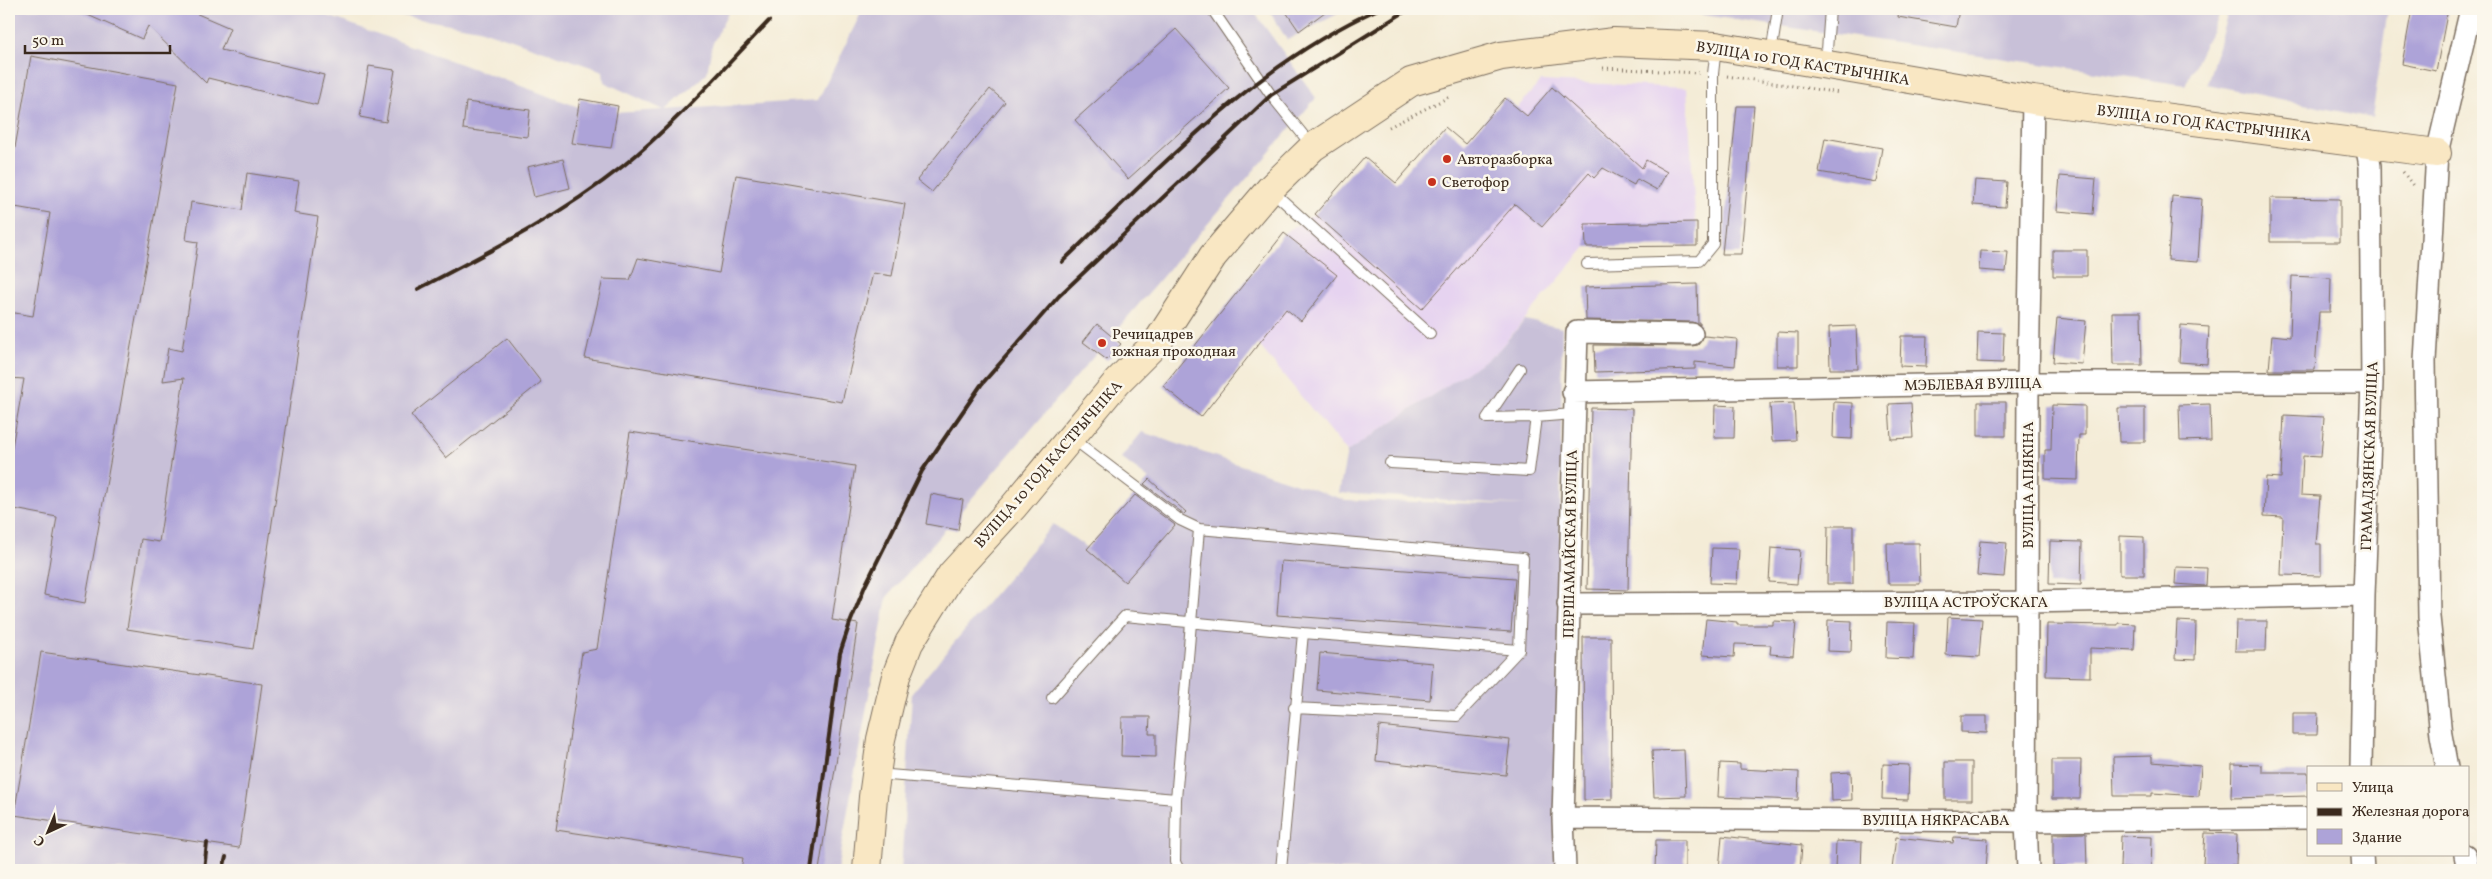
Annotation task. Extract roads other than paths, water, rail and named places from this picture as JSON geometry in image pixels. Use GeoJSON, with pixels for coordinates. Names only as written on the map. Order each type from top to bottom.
{"type":"FeatureCollection","features":[{"type":"Feature","properties":{"kind":"street"},"geometry":{"type":"LineString","coordinates":[[2448,766],[2441,735],[2429,616],[2425,361],[2437,152],[2471,9]]}},
{"type":"Feature","properties":{"kind":"street","name":"ВУЛІЦА 10 ГОД КАСТРЫЧНІКА"},"geometry":{"type":"LineString","coordinates":[[868,870],[876,773],[887,706],[909,643],[952,574],[1014,506],[1117,382],[1158,341],[1213,256],[1270,189],[1313,147],[1411,82],[1501,56],[1614,42],[1716,46],[2368,155],[2437,152]]}},
{"type":"Feature","properties":{"kind":"street","name":"ВУЛІЦА АПЯКІНА"},"geometry":{"type":"LineString","coordinates":[[2028,870],[2026,821],[2028,382],[2033,100]]}},
{"type":"Feature","properties":{"kind":"street","name":"ГРАМАДЗЯНСКАЯ ВУЛІЦА"},"geometry":{"type":"LineString","coordinates":[[2361,766],[2364,595],[2372,383],[2368,155]]}},
{"type":"Feature","properties":{"kind":"street","name":"ПЕРШАМАЙСКАЯ ВУЛІЦА"},"geometry":{"type":"LineString","coordinates":[[1566,870],[1563,818],[1573,392],[1577,332],[1692,334]]}},
{"type":"Feature","properties":{"kind":"street","name":"МЭБЛЕВАЯ ВУЛІЦА"},"geometry":{"type":"LineString","coordinates":[[1573,392],[2028,382],[2372,383]]}},
{"type":"Feature","properties":{"kind":"street","name":"ВУЛІЦА АСТРОЎСКАГА"},"geometry":{"type":"LineString","coordinates":[[1568,604],[2028,602],[2364,595]]}},
{"type":"Feature","properties":{"kind":"street","name":"ВУЛІЦА НЯКРАСАВА"},"geometry":{"type":"LineString","coordinates":[[1563,818],[2026,821],[2307,818]]}},
{"type":"Feature","properties":{"kind":"street"},"geometry":{"type":"LineString","coordinates":[[2362,856],[2363,870]]}},
{"type":"Feature","properties":{"kind":"street"},"geometry":{"type":"LineString","coordinates":[[2465,856],[2468,870]]}},
{"type":"Feature","properties":{"kind":"lane"},"geometry":{"type":"LineString","coordinates":[[1212,9],[1271,95],[1313,147]]}},
{"type":"Feature","properties":{"kind":"lane"},"geometry":{"type":"LineString","coordinates":[[1771,55],[1778,9]]}},
{"type":"Feature","properties":{"kind":"lane"},"geometry":{"type":"LineString","coordinates":[[1826,65],[1830,9]]}},
{"type":"Feature","properties":{"kind":"lane"},"geometry":{"type":"LineString","coordinates":[[1587,264],[1699,261],[1713,244],[1713,74],[1716,46]]}},
{"type":"Feature","properties":{"kind":"lane"},"geometry":{"type":"LineString","coordinates":[[1270,189],[1430,334]]}},
{"type":"Feature","properties":{"kind":"lane"},"geometry":{"type":"LineString","coordinates":[[1520,369],[1486,418],[1573,414]]}},
{"type":"Feature","properties":{"kind":"lane"},"geometry":{"type":"LineString","coordinates":[[1390,463],[1530,471],[1536,417]]}},
{"type":"Feature","properties":{"kind":"lane"},"geometry":{"type":"LineString","coordinates":[[1072,438],[1180,520],[1199,528],[1523,558],[1519,650],[1457,716],[1294,708]]}},
{"type":"Feature","properties":{"kind":"lane"},"geometry":{"type":"LineString","coordinates":[[1179,870],[1175,862],[1176,799],[1199,528]]}},
{"type":"Feature","properties":{"kind":"lane"},"geometry":{"type":"LineString","coordinates":[[1052,698],[1125,616],[1303,633],[1519,650]]}},
{"type":"Feature","properties":{"kind":"lane"},"geometry":{"type":"LineString","coordinates":[[1280,870],[1294,708],[1303,633]]}},
{"type":"Feature","properties":{"kind":"lane"},"geometry":{"type":"LineString","coordinates":[[876,773],[1176,799]]}},
{"type":"Feature","properties":{"kind":"railway"},"geometry":{"type":"LineString","coordinates":[[1062,262],[1172,155],[1248,89],[1332,33],[1378,9]]}},
{"type":"Feature","properties":{"kind":"railway"},"geometry":{"type":"LineString","coordinates":[[811,870],[840,653],[850,623],[865,586],[922,471],[981,385],[1059,296],[1271,95],[1409,9]]}},
{"type":"Feature","properties":{"kind":"railway"},"geometry":{"type":"LineString","coordinates":[[418,289],[549,217],[623,166],[662,132],[769,21]]}},
{"type":"Feature","properties":{"kind":"railway"},"geometry":{"type":"LineString","coordinates":[[204,870],[207,843]]}},
{"type":"Feature","properties":{"kind":"railway"},"geometry":{"type":"LineString","coordinates":[[223,870],[226,857]]}},
{"type":"Feature","properties":{"kind":"place","name":"Авторазборка"},"geometry":{"type":"Point","coordinates":[1447,159]}},
{"type":"Feature","properties":{"kind":"place","name":"Светофор"},"geometry":{"type":"Point","coordinates":[1432,182]}},
{"type":"Feature","properties":{"kind":"place","name":"Речицадрев южная проходная"},"geometry":{"type":"Point","coordinates":[1102,343]}}]}
